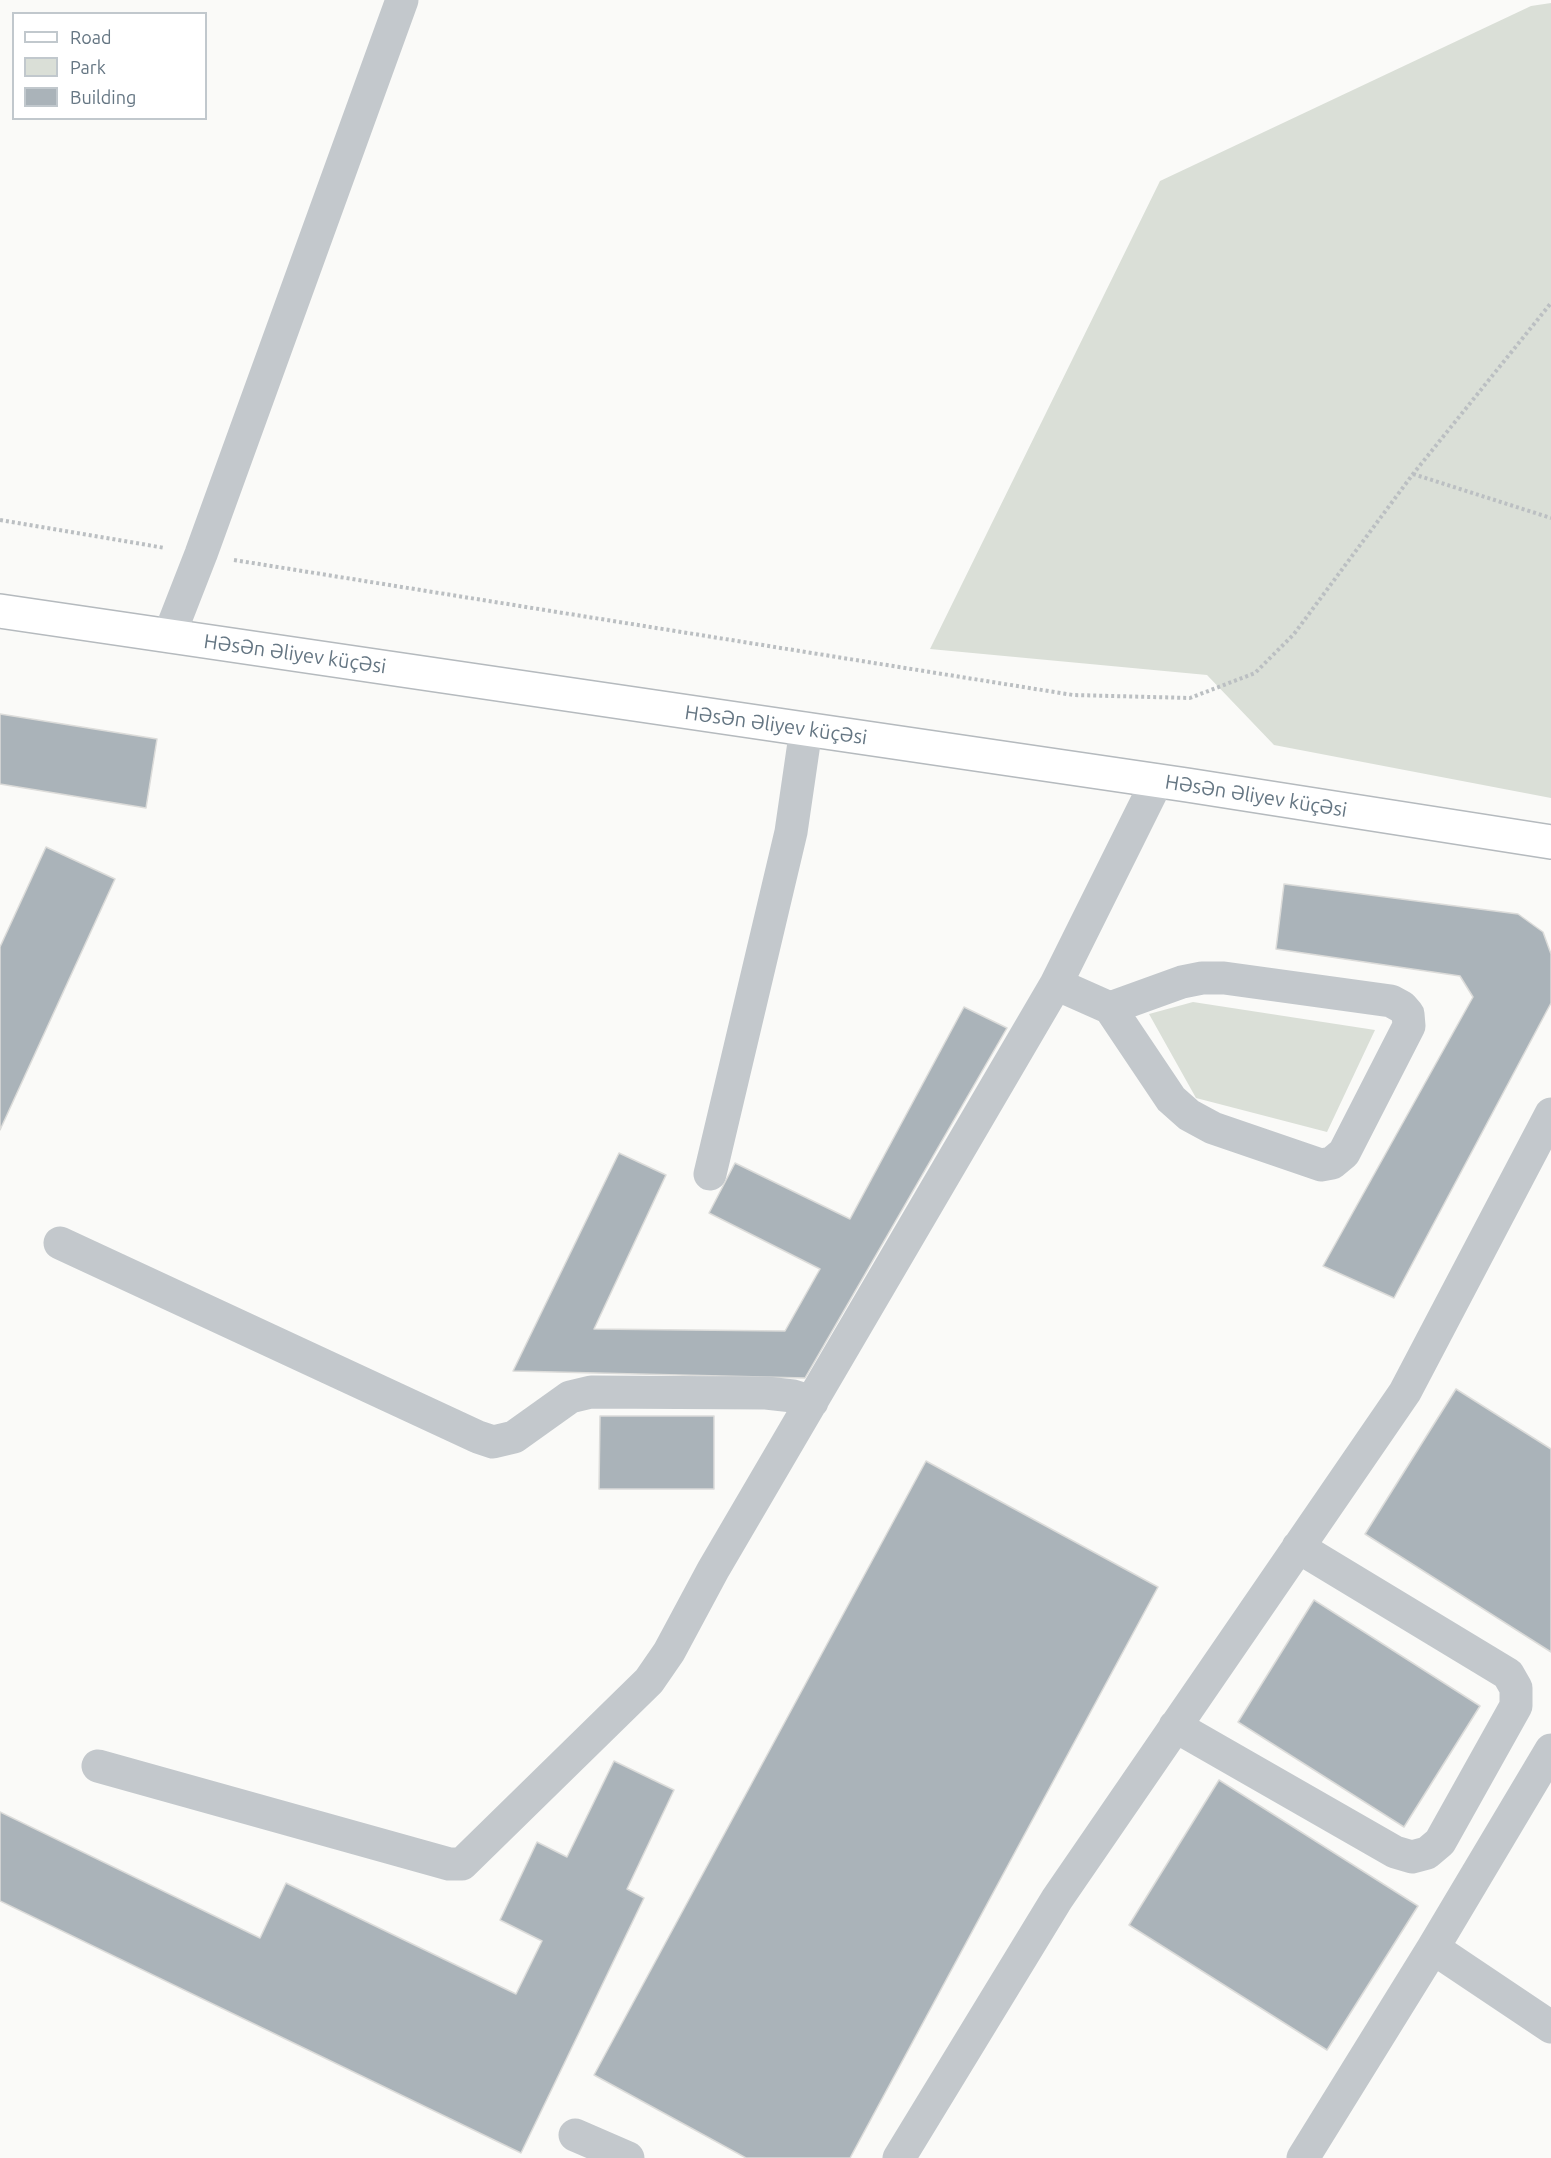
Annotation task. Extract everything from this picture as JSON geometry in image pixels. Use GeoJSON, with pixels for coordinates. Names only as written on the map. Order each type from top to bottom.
{"type":"FeatureCollection","features":[{"type":"Feature","properties":{"kind":"main road","name":"Həsən Əliyev küçəsi"},"geometry":{"type":"LineString","coordinates":[[0,611],[1157,781],[1551,842]]}},
{"type":"Feature","properties":{"kind":"street"},"geometry":{"type":"LineString","coordinates":[[169,636],[201,554],[402,0]]}},
{"type":"Feature","properties":{"kind":"street"},"geometry":{"type":"LineString","coordinates":[[710,1174],[791,832],[806,729]]}},
{"type":"Feature","properties":{"kind":"street"},"geometry":{"type":"LineString","coordinates":[[98,1766],[449,1864],[462,1864],[649,1682],[669,1652],[713,1570],[1056,984],[1157,781]]}},
{"type":"Feature","properties":{"kind":"street"},"geometry":{"type":"LineString","coordinates":[[1056,984],[1110,1008],[1171,1099],[1189,1115],[1214,1128],[1320,1165],[1332,1163],[1344,1153],[1409,1026],[1408,1014],[1402,1007],[1391,1001],[1224,978],[1202,978],[1182,982],[1110,1008]]}},
{"type":"Feature","properties":{"kind":"street"},"geometry":{"type":"LineString","coordinates":[[899,2158],[1057,1899],[1405,1392],[1551,1114]]}},
{"type":"Feature","properties":{"kind":"street"},"geometry":{"type":"LineString","coordinates":[[60,1243],[467,1432],[494,1442],[514,1437],[570,1397],[591,1392],[766,1392],[793,1396],[812,1402]]}},
{"type":"Feature","properties":{"kind":"street"},"geometry":{"type":"LineString","coordinates":[[1175,1726],[1395,1852],[1412,1857],[1426,1852],[1440,1842],[1516,1706],[1516,1688],[1508,1674],[1298,1547]]}},
{"type":"Feature","properties":{"kind":"street"},"geometry":{"type":"LineString","coordinates":[[1304,2158],[1433,1948],[1542,1786],[1551,1750]]}},
{"type":"Feature","properties":{"kind":"street"},"geometry":{"type":"LineString","coordinates":[[1433,1948],[1551,2027]]}},
{"type":"Feature","properties":{"kind":"street"},"geometry":{"type":"LineString","coordinates":[[575,2135],[628,2158]]}},
{"type":"Feature","properties":{"kind":"path"},"geometry":{"type":"LineString","coordinates":[[0,520],[1073,695],[1190,698],[1255,673],[1294,634],[1413,474],[1551,303]]}},
{"type":"Feature","properties":{"kind":"path"},"geometry":{"type":"LineString","coordinates":[[1413,474],[1551,518]]}},
{"type":"Feature","properties":{"kind":"green space"},"geometry":{"type":"Polygon","coordinates":[[[1551,3],[1551,798],[1274,745],[1207,675],[930,649],[1160,181],[1531,6],[1551,3]]]}},
{"type":"Feature","properties":{"kind":"green space"},"geometry":{"type":"Polygon","coordinates":[[[1193,1002],[1375,1030],[1327,1132],[1196,1098],[1149,1014],[1193,1002]]]}},
{"type":"Feature","properties":{"kind":"building"},"geometry":{"type":"Polygon","coordinates":[[[0,714],[157,739],[146,808],[0,784],[0,714]]]}},
{"type":"Feature","properties":{"kind":"building"},"geometry":{"type":"Polygon","coordinates":[[[46,847],[115,879],[0,1130],[0,947],[46,847]]]}},
{"type":"Feature","properties":{"kind":"building"},"geometry":{"type":"Polygon","coordinates":[[[1284,884],[1518,914],[1543,932],[1551,954],[1551,1003],[1394,1298],[1323,1266],[1473,997],[1460,976],[1276,949],[1284,884]]]}},
{"type":"Feature","properties":{"kind":"building"},"geometry":{"type":"Polygon","coordinates":[[[964,1007],[1007,1028],[805,1378],[513,1371],[619,1153],[666,1175],[594,1329],[785,1331],[820,1269],[709,1213],[735,1163],[850,1219],[964,1007]]]}},
{"type":"Feature","properties":{"kind":"building"},"geometry":{"type":"Polygon","coordinates":[[[1456,1389],[1551,1449],[1551,1652],[1365,1534],[1456,1389]]]}},
{"type":"Feature","properties":{"kind":"building"},"geometry":{"type":"Polygon","coordinates":[[[600,1416],[714,1416],[714,1489],[599,1489],[600,1416]]]}},
{"type":"Feature","properties":{"kind":"building"},"geometry":{"type":"Polygon","coordinates":[[[926,1461],[1158,1587],[850,2158],[746,2158],[594,2075],[926,1461]]]}},
{"type":"Feature","properties":{"kind":"building"},"geometry":{"type":"Polygon","coordinates":[[[1314,1600],[1480,1706],[1404,1827],[1238,1722],[1314,1600]]]}},
{"type":"Feature","properties":{"kind":"building"},"geometry":{"type":"Polygon","coordinates":[[[614,1761],[674,1790],[627,1889],[644,1898],[521,2153],[0,1901],[0,1812],[260,1938],[286,1883],[516,1994],[542,1941],[500,1920],[537,1842],[567,1857],[614,1761]]]}},
{"type":"Feature","properties":{"kind":"building"},"geometry":{"type":"Polygon","coordinates":[[[1219,1780],[1418,1906],[1327,2050],[1129,1925],[1219,1780]]]}}]}
